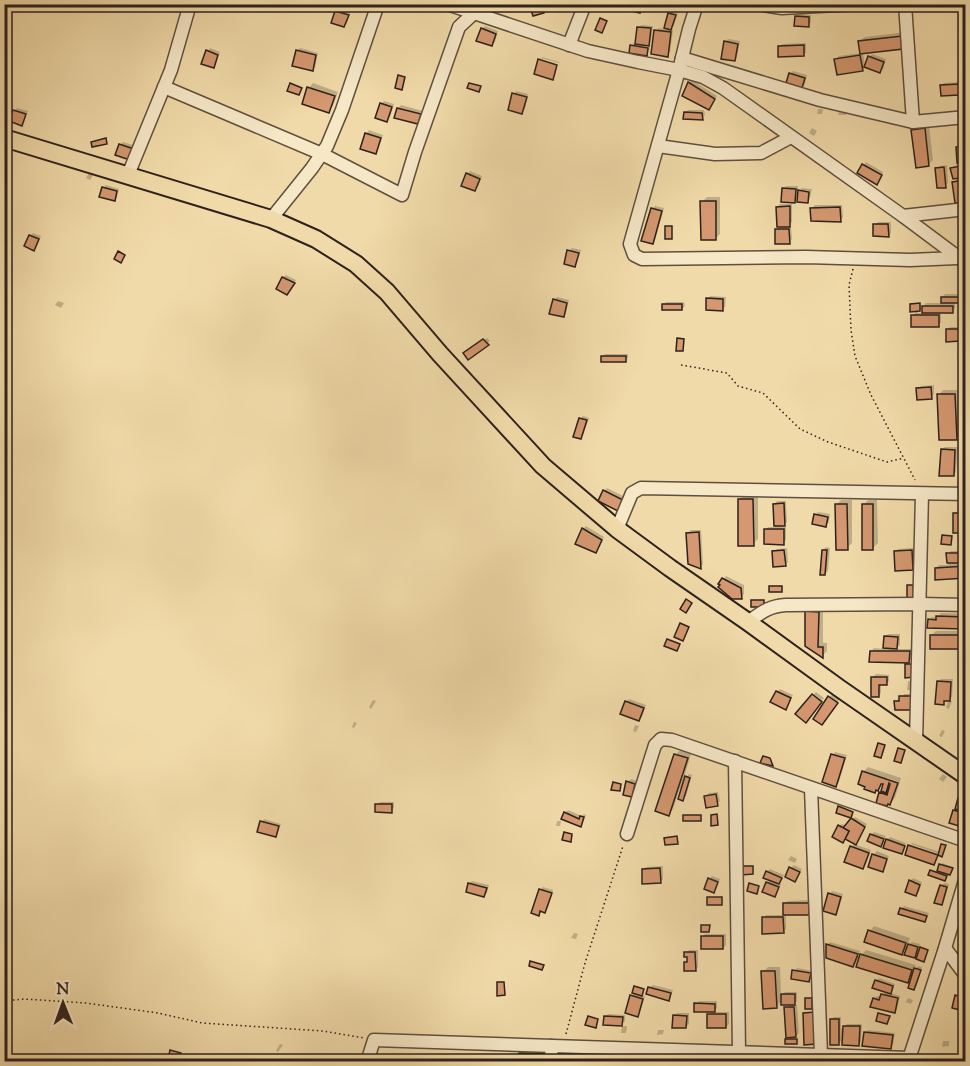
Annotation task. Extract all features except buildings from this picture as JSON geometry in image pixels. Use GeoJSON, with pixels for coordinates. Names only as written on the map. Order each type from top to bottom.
{"type":"FeatureCollection","features":[{"type":"Feature","properties":{"kind":"main road"},"geometry":{"type":"LineString","coordinates":[[4,138],[271,219],[316,239],[356,264],[387,292],[440,354],[543,466],[617,529],[838,688],[966,776]]}},
{"type":"Feature","properties":{"kind":"street"},"geometry":{"type":"LineString","coordinates":[[128,175],[171,70],[190,4]]}},
{"type":"Feature","properties":{"kind":"street"},"geometry":{"type":"LineString","coordinates":[[271,219],[327,146],[342,110],[378,4]]}},
{"type":"Feature","properties":{"kind":"street"},"geometry":{"type":"LineString","coordinates":[[447,4],[475,9],[588,51],[638,62],[681,64],[913,122],[966,117]]}},
{"type":"Feature","properties":{"kind":"street"},"geometry":{"type":"LineString","coordinates":[[569,45],[585,4]]}},
{"type":"Feature","properties":{"kind":"street"},"geometry":{"type":"LineString","coordinates":[[697,4],[630,244],[634,255],[642,259],[806,257],[961,260]]}},
{"type":"Feature","properties":{"kind":"street"},"geometry":{"type":"LineString","coordinates":[[757,4],[782,8],[856,4]]}},
{"type":"Feature","properties":{"kind":"street"},"geometry":{"type":"LineString","coordinates":[[905,4],[913,122]]}},
{"type":"Feature","properties":{"kind":"street"},"geometry":{"type":"LineString","coordinates":[[164,87],[322,154],[402,195],[459,27],[475,9]]}},
{"type":"Feature","properties":{"kind":"street"},"geometry":{"type":"LineString","coordinates":[[681,64],[723,88],[961,260]]}},
{"type":"Feature","properties":{"kind":"street"},"geometry":{"type":"LineString","coordinates":[[658,146],[715,154],[761,153],[791,137]]}},
{"type":"Feature","properties":{"kind":"street"},"geometry":{"type":"LineString","coordinates":[[903,216],[966,209]]}},
{"type":"Feature","properties":{"kind":"street"},"geometry":{"type":"LineString","coordinates":[[617,529],[632,493],[641,488],[965,494],[966,463]]}},
{"type":"Feature","properties":{"kind":"street"},"geometry":{"type":"LineString","coordinates":[[916,743],[922,494]]}},
{"type":"Feature","properties":{"kind":"street"},"geometry":{"type":"LineString","coordinates":[[748,622],[767,609],[776,606],[920,603],[966,605]]}},
{"type":"Feature","properties":{"kind":"street"},"geometry":{"type":"LineString","coordinates":[[627,834],[655,745],[661,739],[672,740],[735,761],[966,841]]}},
{"type":"Feature","properties":{"kind":"street"},"geometry":{"type":"LineString","coordinates":[[735,761],[739,1052]]}},
{"type":"Feature","properties":{"kind":"street"},"geometry":{"type":"LineString","coordinates":[[811,788],[821,1055]]}},
{"type":"Feature","properties":{"kind":"street"},"geometry":{"type":"LineString","coordinates":[[367,1062],[374,1040],[909,1060],[945,948],[961,909],[966,877]]}},
{"type":"Feature","properties":{"kind":"street"},"geometry":{"type":"LineString","coordinates":[[945,948],[966,975]]}},
{"type":"Feature","properties":{"kind":"street"},"geometry":{"type":"LineString","coordinates":[[552,1062],[557,1046]]}},
{"type":"Feature","properties":{"kind":"path"},"geometry":{"type":"LineString","coordinates":[[855,259],[849,285],[855,356],[871,395],[922,494]]}},
{"type":"Feature","properties":{"kind":"path"},"geometry":{"type":"LineString","coordinates":[[681,365],[727,373],[738,386],[763,393],[801,429],[828,442],[887,462],[904,459]]}},
{"type":"Feature","properties":{"kind":"path"},"geometry":{"type":"LineString","coordinates":[[557,1046],[627,834]]}},
{"type":"Feature","properties":{"kind":"path"},"geometry":{"type":"LineString","coordinates":[[4,1001],[24,999],[86,1003],[158,1013],[202,1023],[323,1031],[374,1040]]}}]}
